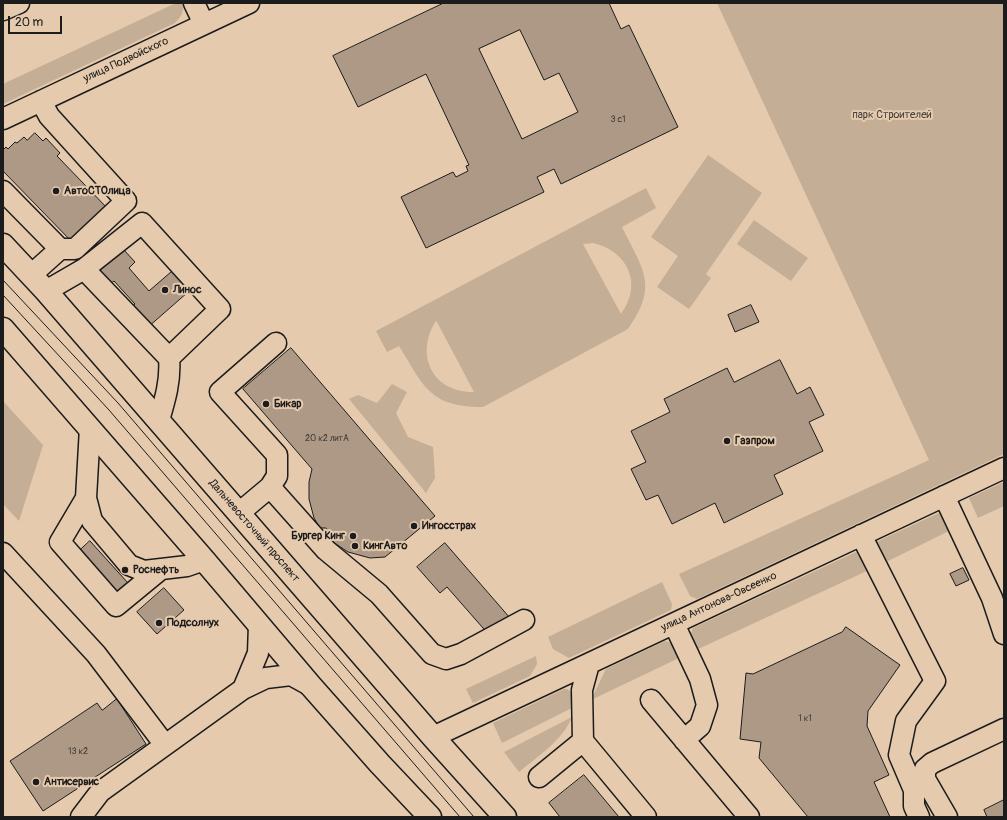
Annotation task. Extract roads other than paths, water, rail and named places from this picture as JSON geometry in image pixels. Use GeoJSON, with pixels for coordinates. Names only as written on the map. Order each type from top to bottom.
{"type":"FeatureCollection","features":[{"type":"Feature","properties":{"kind":"main road","name":"Дальневосточный проспект"},"geometry":{"type":"LineString","coordinates":[[3,245],[46,291],[433,737],[505,817]]}},
{"type":"Feature","properties":{"kind":"main road"},"geometry":{"type":"LineString","coordinates":[[3,329],[204,560],[311,686],[380,764],[430,817]]}},
{"type":"Feature","properties":{"kind":"street"},"geometry":{"type":"LineString","coordinates":[[3,10],[19,3]]}},
{"type":"Feature","properties":{"kind":"street"},"geometry":{"type":"LineString","coordinates":[[194,3],[204,24]]}},
{"type":"Feature","properties":{"kind":"street","name":"улица Подвойского"},"geometry":{"type":"LineString","coordinates":[[3,119],[249,3]]}},
{"type":"Feature","properties":{"kind":"street"},"geometry":{"type":"LineString","coordinates":[[31,275],[60,250],[76,249],[126,201],[49,116],[41,101]]}},
{"type":"Feature","properties":{"kind":"street"},"geometry":{"type":"LineString","coordinates":[[3,191],[60,250]]}},
{"type":"Feature","properties":{"kind":"street"},"geometry":{"type":"LineString","coordinates":[[46,291],[84,269],[142,223],[220,309],[169,358]]}},
{"type":"Feature","properties":{"kind":"street"},"geometry":{"type":"LineString","coordinates":[[84,269],[169,358],[170,369],[168,392],[159,420]]}},
{"type":"Feature","properties":{"kind":"street"},"geometry":{"type":"LineString","coordinates":[[239,513],[270,487],[277,476],[277,456],[220,392],[276,343]]}},
{"type":"Feature","properties":{"kind":"street"},"geometry":{"type":"LineString","coordinates":[[90,428],[86,498],[92,521],[129,564],[144,571],[187,566],[204,560]]}},
{"type":"Feature","properties":{"kind":"street","name":"улица Антонова-Овсеенко"},"geometry":{"type":"LineString","coordinates":[[433,737],[1004,468]]}},
{"type":"Feature","properties":{"kind":"street"},"geometry":{"type":"LineString","coordinates":[[270,487],[326,550],[379,594],[432,654],[446,659],[461,654],[524,620]]}},
{"type":"Feature","properties":{"kind":"street"},"geometry":{"type":"LineString","coordinates":[[944,496],[992,598],[1004,634]]}},
{"type":"Feature","properties":{"kind":"street"},"geometry":{"type":"LineString","coordinates":[[86,498],[60,542],[116,606],[161,569]]}},
{"type":"Feature","properties":{"kind":"street"},"geometry":{"type":"LineString","coordinates":[[861,535],[935,681],[906,721],[899,756],[914,790],[914,806],[919,817]]}},
{"type":"Feature","properties":{"kind":"street"},"geometry":{"type":"LineString","coordinates":[[3,553],[96,654],[165,745]]}},
{"type":"Feature","properties":{"kind":"street"},"geometry":{"type":"LineString","coordinates":[[674,624],[700,679],[707,706],[700,726],[684,740]]}},
{"type":"Feature","properties":{"kind":"street"},"geometry":{"type":"LineString","coordinates":[[243,689],[258,653],[259,625]]}},
{"type":"Feature","properties":{"kind":"street"},"geometry":{"type":"LineString","coordinates":[[589,664],[582,690],[583,741],[641,815]]}},
{"type":"Feature","properties":{"kind":"street"},"geometry":{"type":"LineString","coordinates":[[81,817],[100,792],[243,689],[266,678],[291,675],[311,686]]}},
{"type":"Feature","properties":{"kind":"street"},"geometry":{"type":"LineString","coordinates":[[651,700],[749,817]]}},
{"type":"Feature","properties":{"kind":"street"},"geometry":{"type":"LineString","coordinates":[[947,817],[925,779],[925,769],[932,763],[1004,729]]}},
{"type":"Feature","properties":{"kind":"street"},"geometry":{"type":"LineString","coordinates":[[539,777],[583,741]]}},
{"type":"Feature","properties":{"kind":"tram line"},"geometry":{"type":"LineString","coordinates":[[3,280],[118,403],[474,817]]}},
{"type":"Feature","properties":{"kind":"tram line"},"geometry":{"type":"LineString","coordinates":[[3,295],[109,410],[460,817]]}},
{"type":"Feature","properties":{"kind":"place","name":"АвтоСТОлица"},"geometry":{"type":"Point","coordinates":[56,191]}},
{"type":"Feature","properties":{"kind":"place","name":"Линос"},"geometry":{"type":"Point","coordinates":[165,290]}},
{"type":"Feature","properties":{"kind":"place","name":"Бикар"},"geometry":{"type":"Point","coordinates":[266,404]}},
{"type":"Feature","properties":{"kind":"place","name":"Газпром"},"geometry":{"type":"Point","coordinates":[727,441]}},
{"type":"Feature","properties":{"kind":"place","name":"Ингосстрах"},"geometry":{"type":"Point","coordinates":[414,526]}},
{"type":"Feature","properties":{"kind":"place","name":"Бургер Кинг"},"geometry":{"type":"Point","coordinates":[353,536]}},
{"type":"Feature","properties":{"kind":"place","name":"КингАвто"},"geometry":{"type":"Point","coordinates":[355,546]}},
{"type":"Feature","properties":{"kind":"place","name":"Роснефть"},"geometry":{"type":"Point","coordinates":[125,570]}},
{"type":"Feature","properties":{"kind":"place","name":"Подсолнух"},"geometry":{"type":"Point","coordinates":[159,623]}},
{"type":"Feature","properties":{"kind":"place","name":"Антисервис"},"geometry":{"type":"Point","coordinates":[36,782]}},
{"type":"Feature","properties":{"kind":"park label","name":"парк Строителей"},"geometry":{"type":"Point","coordinates":[892,115]}}]}
